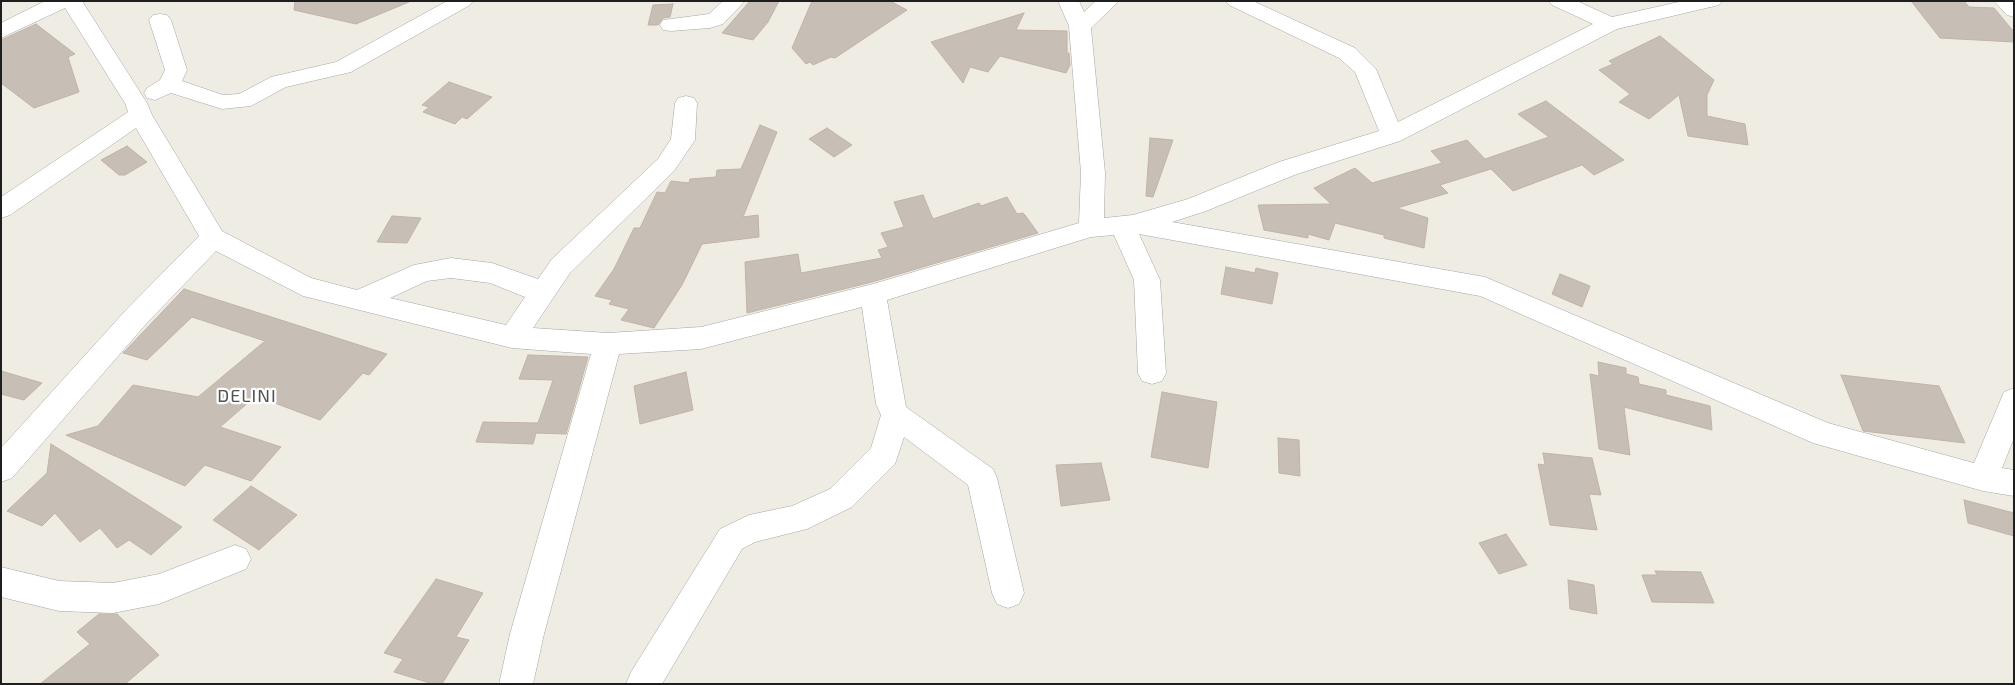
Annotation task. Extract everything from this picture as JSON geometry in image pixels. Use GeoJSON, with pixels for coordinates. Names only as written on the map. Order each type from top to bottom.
{"type":"FeatureCollection","features":[{"type":"Feature","properties":{"kind":"street"},"geometry":{"type":"LineString","coordinates":[[1,32],[62,1]]}},
{"type":"Feature","properties":{"kind":"street"},"geometry":{"type":"LineString","coordinates":[[71,1],[138,109],[213,238],[303,286],[512,337],[608,344],[701,338],[873,294],[1091,228],[1128,224],[1196,205],[1288,168],[1392,135],[1610,24],[1712,1]]}},
{"type":"Feature","properties":{"kind":"street"},"geometry":{"type":"LineString","coordinates":[[169,84],[222,102],[243,101],[279,82],[343,67],[464,1]]}},
{"type":"Feature","properties":{"kind":"street"},"geometry":{"type":"LineString","coordinates":[[671,25],[703,23],[716,19],[735,1]]}},
{"type":"Feature","properties":{"kind":"street"},"geometry":{"type":"LineString","coordinates":[[1068,1],[1080,26],[1092,173],[1091,228]]}},
{"type":"Feature","properties":{"kind":"street"},"geometry":{"type":"LineString","coordinates":[[1080,26],[1110,1]]}},
{"type":"Feature","properties":{"kind":"street"},"geometry":{"type":"LineString","coordinates":[[1236,1],[1348,53],[1365,69],[1392,135]]}},
{"type":"Feature","properties":{"kind":"street"},"geometry":{"type":"LineString","coordinates":[[1559,1],[1610,24]]}},
{"type":"Feature","properties":{"kind":"street"},"geometry":{"type":"LineString","coordinates":[[2004,1],[2014,11]]}},
{"type":"Feature","properties":{"kind":"street"},"geometry":{"type":"LineString","coordinates":[[1,209],[138,109],[169,84],[176,70],[160,20]]}},
{"type":"Feature","properties":{"kind":"street"},"geometry":{"type":"LineString","coordinates":[[512,337],[561,266],[666,165],[683,140],[686,103]]}},
{"type":"Feature","properties":{"kind":"street"},"geometry":{"type":"LineString","coordinates":[[1128,224],[1147,280],[1152,373]]}},
{"type":"Feature","properties":{"kind":"street"},"geometry":{"type":"LineString","coordinates":[[1128,224],[1485,287],[1823,434],[1983,478],[2014,483]]}},
{"type":"Feature","properties":{"kind":"street"},"geometry":{"type":"LineString","coordinates":[[1,469],[136,317],[213,238]]}},
{"type":"Feature","properties":{"kind":"street"},"geometry":{"type":"LineString","coordinates":[[359,301],[423,272],[451,268],[492,273],[528,286],[541,293]]}},
{"type":"Feature","properties":{"kind":"street"},"geometry":{"type":"LineString","coordinates":[[873,294],[890,404],[896,415],[982,478],[1008,593]]}},
{"type":"Feature","properties":{"kind":"street"},"geometry":{"type":"LineString","coordinates":[[516,684],[527,634],[608,344]]}},
{"type":"Feature","properties":{"kind":"street"},"geometry":{"type":"LineString","coordinates":[[1983,478],[2014,400]]}},
{"type":"Feature","properties":{"kind":"street"},"geometry":{"type":"LineString","coordinates":[[643,684],[731,539],[749,529],[796,520],[841,498],[884,455],[896,415]]}},
{"type":"Feature","properties":{"kind":"street"},"geometry":{"type":"LineString","coordinates":[[1,582],[58,596],[113,598],[160,589],[235,559]]}},
{"type":"Feature","properties":{"kind":"building"},"geometry":{"type":"Polygon","coordinates":[[[295,1],[409,2],[356,24],[294,10],[295,1]]]}},
{"type":"Feature","properties":{"kind":"building"},"geometry":{"type":"Polygon","coordinates":[[[750,1],[779,1],[768,22],[753,40],[722,33],[750,1]]]}},
{"type":"Feature","properties":{"kind":"building"},"geometry":{"type":"Polygon","coordinates":[[[812,1],[890,1],[907,10],[835,58],[831,57],[813,65],[810,62],[806,64],[792,48],[812,1]]]}},
{"type":"Feature","properties":{"kind":"building"},"geometry":{"type":"Polygon","coordinates":[[[1911,1],[1964,1],[1969,7],[1994,8],[2014,32],[2014,42],[1940,38],[1911,1]]]}},
{"type":"Feature","properties":{"kind":"building"},"geometry":{"type":"Polygon","coordinates":[[[673,4],[670,17],[663,18],[658,25],[648,25],[653,5],[673,4]]]}},
{"type":"Feature","properties":{"kind":"building"},"geometry":{"type":"Polygon","coordinates":[[[1024,13],[1016,30],[1067,31],[1067,53],[1069,53],[1070,65],[1066,73],[1000,56],[988,72],[970,67],[963,83],[931,42],[1024,13]]]}},
{"type":"Feature","properties":{"kind":"building"},"geometry":{"type":"Polygon","coordinates":[[[36,24],[75,54],[68,57],[79,92],[34,108],[1,83],[1,40],[36,24]]]}},
{"type":"Feature","properties":{"kind":"building"},"geometry":{"type":"Polygon","coordinates":[[[1660,36],[1714,80],[1707,95],[1707,116],[1745,124],[1748,145],[1688,136],[1679,95],[1649,119],[1619,102],[1630,94],[1599,70],[1613,64],[1609,61],[1660,36]]]}},
{"type":"Feature","properties":{"kind":"building"},"geometry":{"type":"Polygon","coordinates":[[[449,82],[492,97],[467,119],[462,117],[455,124],[423,112],[429,107],[422,105],[449,82]]]}},
{"type":"Feature","properties":{"kind":"building"},"geometry":{"type":"Polygon","coordinates":[[[1546,101],[1624,160],[1594,175],[1582,165],[1513,191],[1491,169],[1440,185],[1448,193],[1397,208],[1428,218],[1424,248],[1384,238],[1384,235],[1335,223],[1329,240],[1308,234],[1308,238],[1264,230],[1258,205],[1331,204],[1314,188],[1355,168],[1372,183],[1442,163],[1431,151],[1467,140],[1485,159],[1549,137],[1518,114],[1546,101]]]}},
{"type":"Feature","properties":{"kind":"building"},"geometry":{"type":"Polygon","coordinates":[[[760,125],[777,132],[743,217],[758,215],[759,237],[702,244],[682,285],[654,328],[621,320],[629,309],[609,304],[612,300],[595,296],[614,269],[634,228],[640,228],[657,192],[665,193],[671,181],[689,183],[690,179],[716,177],[717,170],[741,169],[760,125]]]}},
{"type":"Feature","properties":{"kind":"building"},"geometry":{"type":"Polygon","coordinates":[[[827,128],[852,145],[834,157],[809,139],[827,128]]]}},
{"type":"Feature","properties":{"kind":"building"},"geometry":{"type":"Polygon","coordinates":[[[1150,138],[1173,140],[1153,197],[1146,196],[1150,138]]]}},
{"type":"Feature","properties":{"kind":"building"},"geometry":{"type":"Polygon","coordinates":[[[127,146],[147,162],[125,175],[119,175],[101,160],[127,146]]]}},
{"type":"Feature","properties":{"kind":"building"},"geometry":{"type":"Polygon","coordinates":[[[923,195],[933,219],[979,203],[981,206],[1007,197],[1017,214],[1023,213],[1038,233],[872,282],[747,313],[745,262],[798,254],[801,273],[882,258],[878,250],[888,247],[881,233],[904,227],[894,202],[923,195]]]}},
{"type":"Feature","properties":{"kind":"building"},"geometry":{"type":"Polygon","coordinates":[[[392,216],[421,218],[407,243],[377,242],[392,216]]]}},
{"type":"Feature","properties":{"kind":"building"},"geometry":{"type":"Polygon","coordinates":[[[1226,267],[1255,273],[1256,268],[1278,273],[1272,304],[1221,294],[1226,267]]]}},
{"type":"Feature","properties":{"kind":"building"},"geometry":{"type":"Polygon","coordinates":[[[1560,274],[1590,286],[1582,307],[1552,294],[1560,274]]]}},
{"type":"Feature","properties":{"kind":"building"},"geometry":{"type":"Polygon","coordinates":[[[184,289],[387,354],[369,375],[363,373],[320,420],[256,396],[220,427],[281,447],[251,481],[205,465],[185,486],[66,435],[98,426],[133,385],[198,397],[265,341],[192,317],[147,360],[123,353],[184,289]]]}},
{"type":"Feature","properties":{"kind":"building"},"geometry":{"type":"Polygon","coordinates":[[[528,355],[588,357],[566,434],[536,433],[533,444],[476,442],[483,422],[538,423],[553,380],[519,379],[528,355]]]}},
{"type":"Feature","properties":{"kind":"building"},"geometry":{"type":"Polygon","coordinates":[[[1598,362],[1626,368],[1626,374],[1638,377],[1639,384],[1666,390],[1666,395],[1710,406],[1712,430],[1624,407],[1630,455],[1599,449],[1590,374],[1599,376],[1598,362]]]}},
{"type":"Feature","properties":{"kind":"building"},"geometry":{"type":"Polygon","coordinates":[[[1,371],[42,383],[24,400],[1,394],[1,371]]]}},
{"type":"Feature","properties":{"kind":"building"},"geometry":{"type":"Polygon","coordinates":[[[686,372],[693,410],[640,424],[634,386],[686,372]]]}},
{"type":"Feature","properties":{"kind":"building"},"geometry":{"type":"Polygon","coordinates":[[[1841,375],[1939,386],[1965,443],[1863,431],[1841,375]]]}},
{"type":"Feature","properties":{"kind":"building"},"geometry":{"type":"Polygon","coordinates":[[[1162,392],[1217,402],[1208,468],[1151,457],[1162,392]]]}},
{"type":"Feature","properties":{"kind":"building"},"geometry":{"type":"Polygon","coordinates":[[[1278,438],[1299,440],[1300,476],[1279,473],[1278,438]]]}},
{"type":"Feature","properties":{"kind":"building"},"geometry":{"type":"Polygon","coordinates":[[[51,444],[182,527],[151,555],[129,540],[117,548],[100,528],[80,542],[55,513],[42,526],[7,511],[47,473],[51,444]]]}},
{"type":"Feature","properties":{"kind":"building"},"geometry":{"type":"Polygon","coordinates":[[[1543,453],[1592,458],[1601,495],[1589,494],[1597,530],[1550,525],[1538,464],[1545,465],[1543,453]]]}},
{"type":"Feature","properties":{"kind":"building"},"geometry":{"type":"Polygon","coordinates":[[[1101,463],[1110,500],[1061,506],[1056,465],[1101,463]]]}},
{"type":"Feature","properties":{"kind":"building"},"geometry":{"type":"Polygon","coordinates":[[[251,486],[297,515],[259,550],[213,520],[251,486]]]}},
{"type":"Feature","properties":{"kind":"building"},"geometry":{"type":"Polygon","coordinates":[[[1964,500],[2014,513],[2014,536],[1968,523],[1964,500]]]}},
{"type":"Feature","properties":{"kind":"building"},"geometry":{"type":"Polygon","coordinates":[[[1506,534],[1527,565],[1499,574],[1479,543],[1506,534]]]}},
{"type":"Feature","properties":{"kind":"building"},"geometry":{"type":"Polygon","coordinates":[[[1655,571],[1701,572],[1714,603],[1652,602],[1642,575],[1657,575],[1655,571]]]}},
{"type":"Feature","properties":{"kind":"building"},"geometry":{"type":"Polygon","coordinates":[[[436,579],[483,593],[456,637],[469,640],[442,684],[433,684],[394,672],[403,659],[384,653],[436,579]]]}},
{"type":"Feature","properties":{"kind":"building"},"geometry":{"type":"Polygon","coordinates":[[[1568,580],[1594,585],[1597,614],[1570,609],[1568,580]]]}},
{"type":"Feature","properties":{"kind":"building"},"geometry":{"type":"Polygon","coordinates":[[[99,614],[117,614],[159,655],[125,684],[40,684],[90,644],[77,632],[99,614]]]}},
{"type":"Feature","properties":{"kind":"district","name":"DELINI"},"geometry":{"type":"Point","coordinates":[247,396]}}]}
